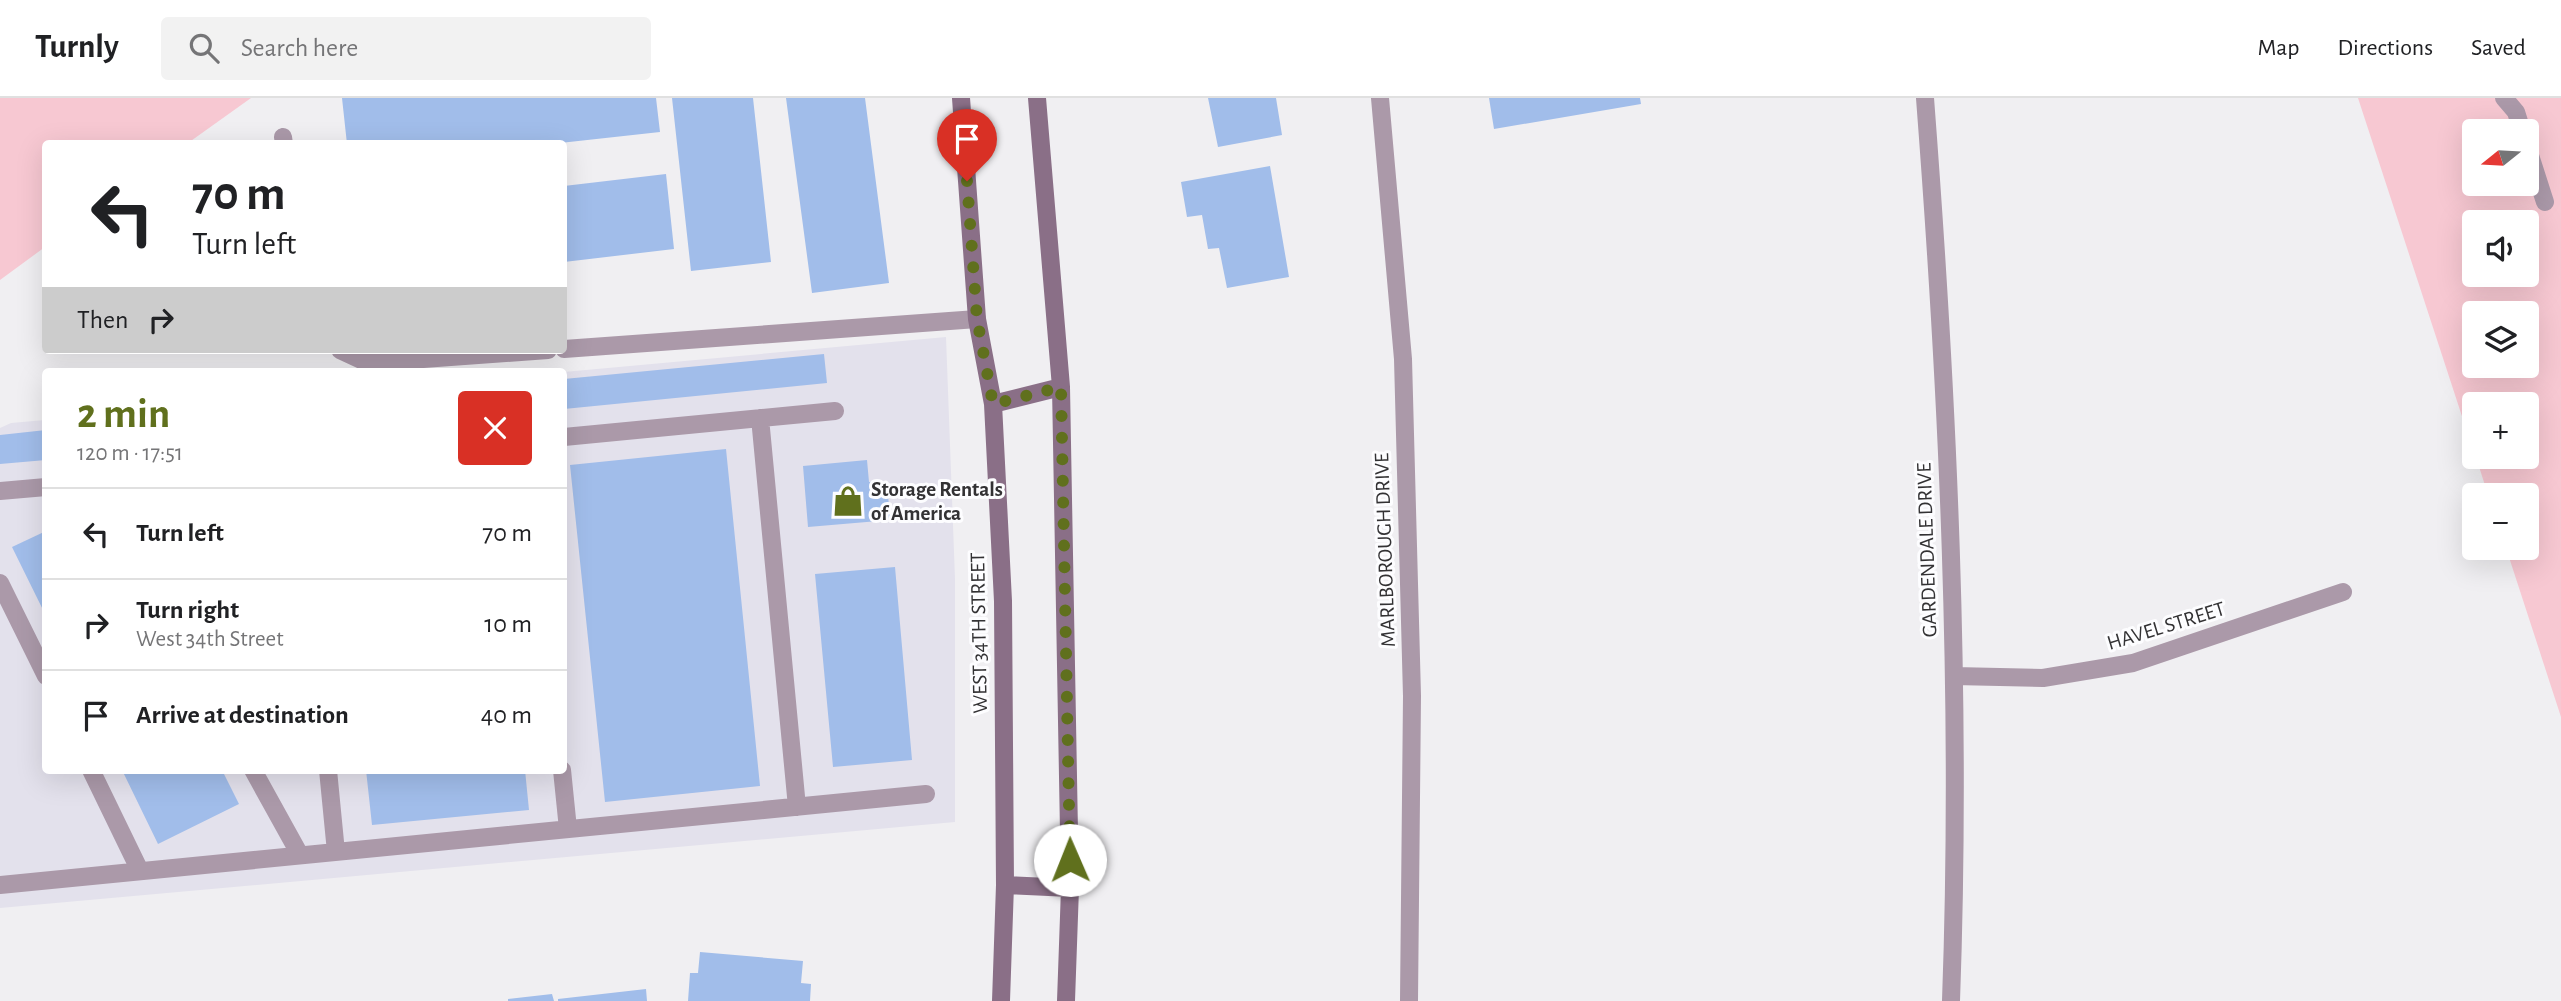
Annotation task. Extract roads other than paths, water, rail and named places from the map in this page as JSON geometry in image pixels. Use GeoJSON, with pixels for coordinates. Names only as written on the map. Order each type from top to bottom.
{"type":"FeatureCollection","features":[{"type":"Feature","properties":{"kind":"main road","name":"WEST 34TH STREET"},"geometry":{"type":"LineString","coordinates":[[961,98],[977,319],[993,404],[1003,601],[1005,885],[1001,1001]]}},
{"type":"Feature","properties":{"kind":"main road"},"geometry":{"type":"LineString","coordinates":[[1037,98],[1061,387],[1070,888],[1066,1001]]}},
{"type":"Feature","properties":{"kind":"main road"},"geometry":{"type":"LineString","coordinates":[[993,404],[1061,387]]}},
{"type":"Feature","properties":{"kind":"main road"},"geometry":{"type":"LineString","coordinates":[[1005,885],[1070,888]]}},
{"type":"Feature","properties":{"kind":"street","name":"MARLBOROUGH DRIVE"},"geometry":{"type":"LineString","coordinates":[[1380,98],[1403,373],[1412,696],[1409,1001]]}},
{"type":"Feature","properties":{"kind":"street","name":"GARDENDALE DRIVE"},"geometry":{"type":"LineString","coordinates":[[1925,98],[1939,284],[1954,676],[1954,926],[1951,1001]]}},
{"type":"Feature","properties":{"kind":"street"},"geometry":{"type":"LineString","coordinates":[[2504,98],[2518,119]]}},
{"type":"Feature","properties":{"kind":"street"},"geometry":{"type":"LineString","coordinates":[[2539,183],[2545,202]]}},
{"type":"Feature","properties":{"kind":"street"},"geometry":{"type":"LineString","coordinates":[[567,349],[977,319]]}},
{"type":"Feature","properties":{"kind":"street"},"geometry":{"type":"LineString","coordinates":[[349,354],[368,363],[493,354]]}},
{"type":"Feature","properties":{"kind":"street"},"geometry":{"type":"LineString","coordinates":[[567,437],[835,411]]}},
{"type":"Feature","properties":{"kind":"street"},"geometry":{"type":"LineString","coordinates":[[760,418],[797,807]]}},
{"type":"Feature","properties":{"kind":"street"},"geometry":{"type":"LineString","coordinates":[[0,491],[42,487]]}},
{"type":"Feature","properties":{"kind":"street"},"geometry":{"type":"LineString","coordinates":[[0,583],[42,668]]}},
{"type":"Feature","properties":{"kind":"street","name":"HAVEL STREET"},"geometry":{"type":"LineString","coordinates":[[1954,676],[2043,678],[2133,663],[2343,592]]}},
{"type":"Feature","properties":{"kind":"street"},"geometry":{"type":"LineString","coordinates":[[93,774],[141,871]]}},
{"type":"Feature","properties":{"kind":"street"},"geometry":{"type":"LineString","coordinates":[[255,774],[300,855]]}},
{"type":"Feature","properties":{"kind":"street"},"geometry":{"type":"LineString","coordinates":[[328,774],[336,852]]}},
{"type":"Feature","properties":{"kind":"street"},"geometry":{"type":"LineString","coordinates":[[562,774],[568,829]]}},
{"type":"Feature","properties":{"kind":"street"},"geometry":{"type":"LineString","coordinates":[[0,885],[926,794]]}},
{"type":"Feature","properties":{"kind":"place","name":"Storage Rentals of America"},"geometry":{"type":"Point","coordinates":[848,501]}}]}
